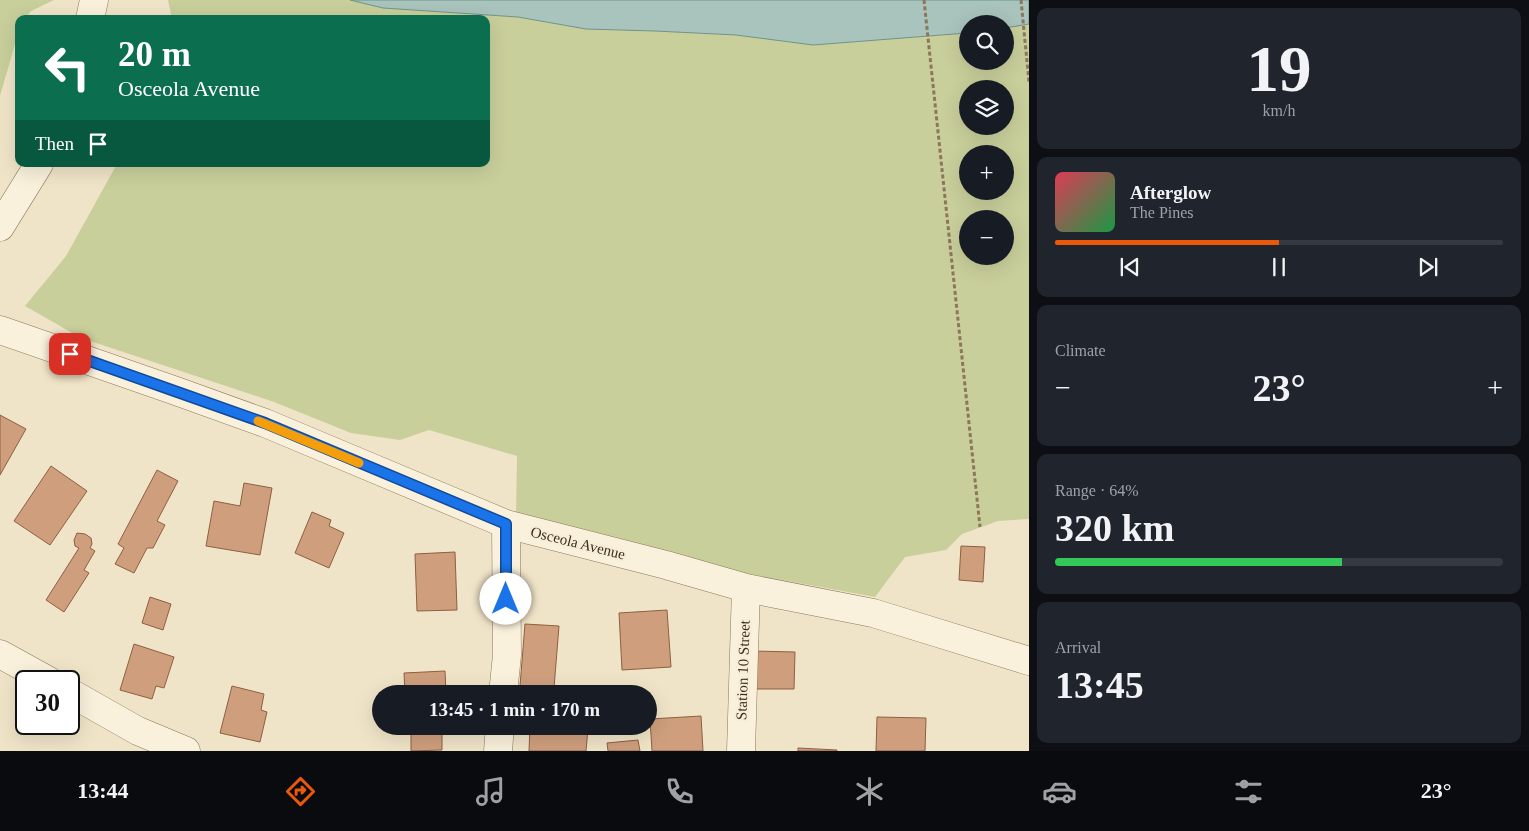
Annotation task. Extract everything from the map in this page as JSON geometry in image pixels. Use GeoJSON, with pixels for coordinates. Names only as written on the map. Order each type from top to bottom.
{"type":"FeatureCollection","features":[{"type":"Feature","properties":{"kind":"street"},"geometry":{"type":"LineString","coordinates":[[91,15],[94,0]]}},
{"type":"Feature","properties":{"kind":"street"},"geometry":{"type":"LineString","coordinates":[[0,227],[37,167]]}},
{"type":"Feature","properties":{"kind":"street","name":"Osceola Avenue"},"geometry":{"type":"LineString","coordinates":[[0,330],[265,423],[506,524],[666,565],[746,588],[873,613],[1029,661]]}},
{"type":"Feature","properties":{"kind":"street"},"geometry":{"type":"LineString","coordinates":[[504,685],[506,656],[506,524]]}},
{"type":"Feature","properties":{"kind":"street","name":"Station 10 Street"},"geometry":{"type":"LineString","coordinates":[[741,751],[746,588]]}},
{"type":"Feature","properties":{"kind":"street"},"geometry":{"type":"LineString","coordinates":[[0,654],[29,670]]}},
{"type":"Feature","properties":{"kind":"street"},"geometry":{"type":"LineString","coordinates":[[80,698],[138,731],[186,751]]}},
{"type":"Feature","properties":{"kind":"street"},"geometry":{"type":"LineString","coordinates":[[498,751],[499,735]]}},
{"type":"Feature","properties":{"kind":"path"},"geometry":{"type":"LineString","coordinates":[[924,0],[980,527]]}},
{"type":"Feature","properties":{"kind":"path"},"geometry":{"type":"LineString","coordinates":[[1021,0],[1029,82]]}},
{"type":"Feature","properties":{"kind":"green space"},"geometry":{"type":"Polygon","coordinates":[[[0,0],[54,0],[31,11],[28,15],[15,15],[15,44],[0,96],[0,0]]]}},
{"type":"Feature","properties":{"kind":"green space"},"geometry":{"type":"Polygon","coordinates":[[[168,0],[350,0],[383,8],[488,15],[171,15],[168,0]]]}},
{"type":"Feature","properties":{"kind":"green space"},"geometry":{"type":"Polygon","coordinates":[[[490,15],[518,17],[586,29],[736,35],[813,45],[959,34],[959,70],[1014,70],[1014,26],[1029,24],[1029,519],[998,521],[962,534],[946,550],[905,557],[875,597],[744,573],[626,545],[516,515],[517,456],[429,430],[400,440],[351,433],[274,402],[81,338],[25,306],[66,256],[115,167],[490,167],[490,15]]]}},
{"type":"Feature","properties":{"kind":"water"},"geometry":{"type":"Polygon","coordinates":[[[350,0],[1029,0],[1029,24],[1014,26],[1014,15],[959,15],[959,34],[813,45],[736,35],[586,29],[518,17],[383,8],[350,0]]]}},
{"type":"Feature","properties":{"kind":"building"},"geometry":{"type":"Polygon","coordinates":[[[0,415],[26,429],[0,475],[0,415]]]}},
{"type":"Feature","properties":{"kind":"building"},"geometry":{"type":"Polygon","coordinates":[[[51,466],[87,491],[50,545],[14,521],[51,466]]]}},
{"type":"Feature","properties":{"kind":"building"},"geometry":{"type":"Polygon","coordinates":[[[157,470],[178,481],[157,521],[165,525],[153,548],[147,548],[134,573],[115,564],[124,548],[118,544],[157,470]]]}},
{"type":"Feature","properties":{"kind":"building"},"geometry":{"type":"Polygon","coordinates":[[[244,483],[272,488],[260,555],[206,546],[214,501],[240,506],[244,483]]]}},
{"type":"Feature","properties":{"kind":"building"},"geometry":{"type":"Polygon","coordinates":[[[312,512],[331,520],[329,526],[344,533],[329,568],[295,553],[312,512]]]}},
{"type":"Feature","properties":{"kind":"building"},"geometry":{"type":"Polygon","coordinates":[[[77,533],[85,534],[91,538],[92,544],[90,548],[95,551],[84,570],[89,573],[64,612],[46,600],[79,548],[75,546],[74,540],[77,533]]]}},
{"type":"Feature","properties":{"kind":"building"},"geometry":{"type":"Polygon","coordinates":[[[961,546],[985,547],[983,582],[959,580],[961,546]]]}},
{"type":"Feature","properties":{"kind":"building"},"geometry":{"type":"Polygon","coordinates":[[[455,552],[457,610],[417,611],[415,554],[455,552]]]}},
{"type":"Feature","properties":{"kind":"building"},"geometry":{"type":"Polygon","coordinates":[[[150,597],[171,604],[163,630],[142,623],[150,597]]]}},
{"type":"Feature","properties":{"kind":"building"},"geometry":{"type":"Polygon","coordinates":[[[667,610],[671,667],[622,670],[619,613],[667,610]]]}},
{"type":"Feature","properties":{"kind":"building"},"geometry":{"type":"Polygon","coordinates":[[[525,624],[559,626],[554,685],[520,685],[525,624]]]}},
{"type":"Feature","properties":{"kind":"building"},"geometry":{"type":"Polygon","coordinates":[[[134,644],[174,657],[164,688],[156,686],[152,699],[120,690],[134,644]]]}},
{"type":"Feature","properties":{"kind":"building"},"geometry":{"type":"Polygon","coordinates":[[[753,651],[795,652],[794,689],[752,689],[753,651]]]}},
{"type":"Feature","properties":{"kind":"building"},"geometry":{"type":"Polygon","coordinates":[[[445,671],[446,685],[405,685],[404,673],[445,671]]]}},
{"type":"Feature","properties":{"kind":"building"},"geometry":{"type":"Polygon","coordinates":[[[232,686],[264,694],[261,710],[267,712],[260,742],[220,733],[232,686]]]}},
{"type":"Feature","properties":{"kind":"building"},"geometry":{"type":"Polygon","coordinates":[[[701,716],[703,751],[652,751],[651,735],[657,735],[657,719],[701,716]]]}},
{"type":"Feature","properties":{"kind":"building"},"geometry":{"type":"Polygon","coordinates":[[[877,717],[926,718],[925,751],[876,751],[877,717]]]}},
{"type":"Feature","properties":{"kind":"building"},"geometry":{"type":"Polygon","coordinates":[[[411,735],[442,735],[442,750],[411,751],[411,735]]]}},
{"type":"Feature","properties":{"kind":"building"},"geometry":{"type":"Polygon","coordinates":[[[530,735],[587,735],[586,751],[529,751],[530,735]]]}},
{"type":"Feature","properties":{"kind":"building"},"geometry":{"type":"Polygon","coordinates":[[[638,740],[640,751],[608,751],[607,743],[638,740]]]}},
{"type":"Feature","properties":{"kind":"building"},"geometry":{"type":"Polygon","coordinates":[[[798,748],[837,750],[837,751],[798,751],[798,748]]]}},
{"type":"Feature","properties":{"kind":"slow traffic"},"geometry":{"type":"LineString","coordinates":[[258,421],[359,463]]}},
{"type":"Feature","properties":{"kind":"route"},"geometry":{"type":"LineString","coordinates":[[70,354],[265,423],[506,524],[506,599]]}}]}
